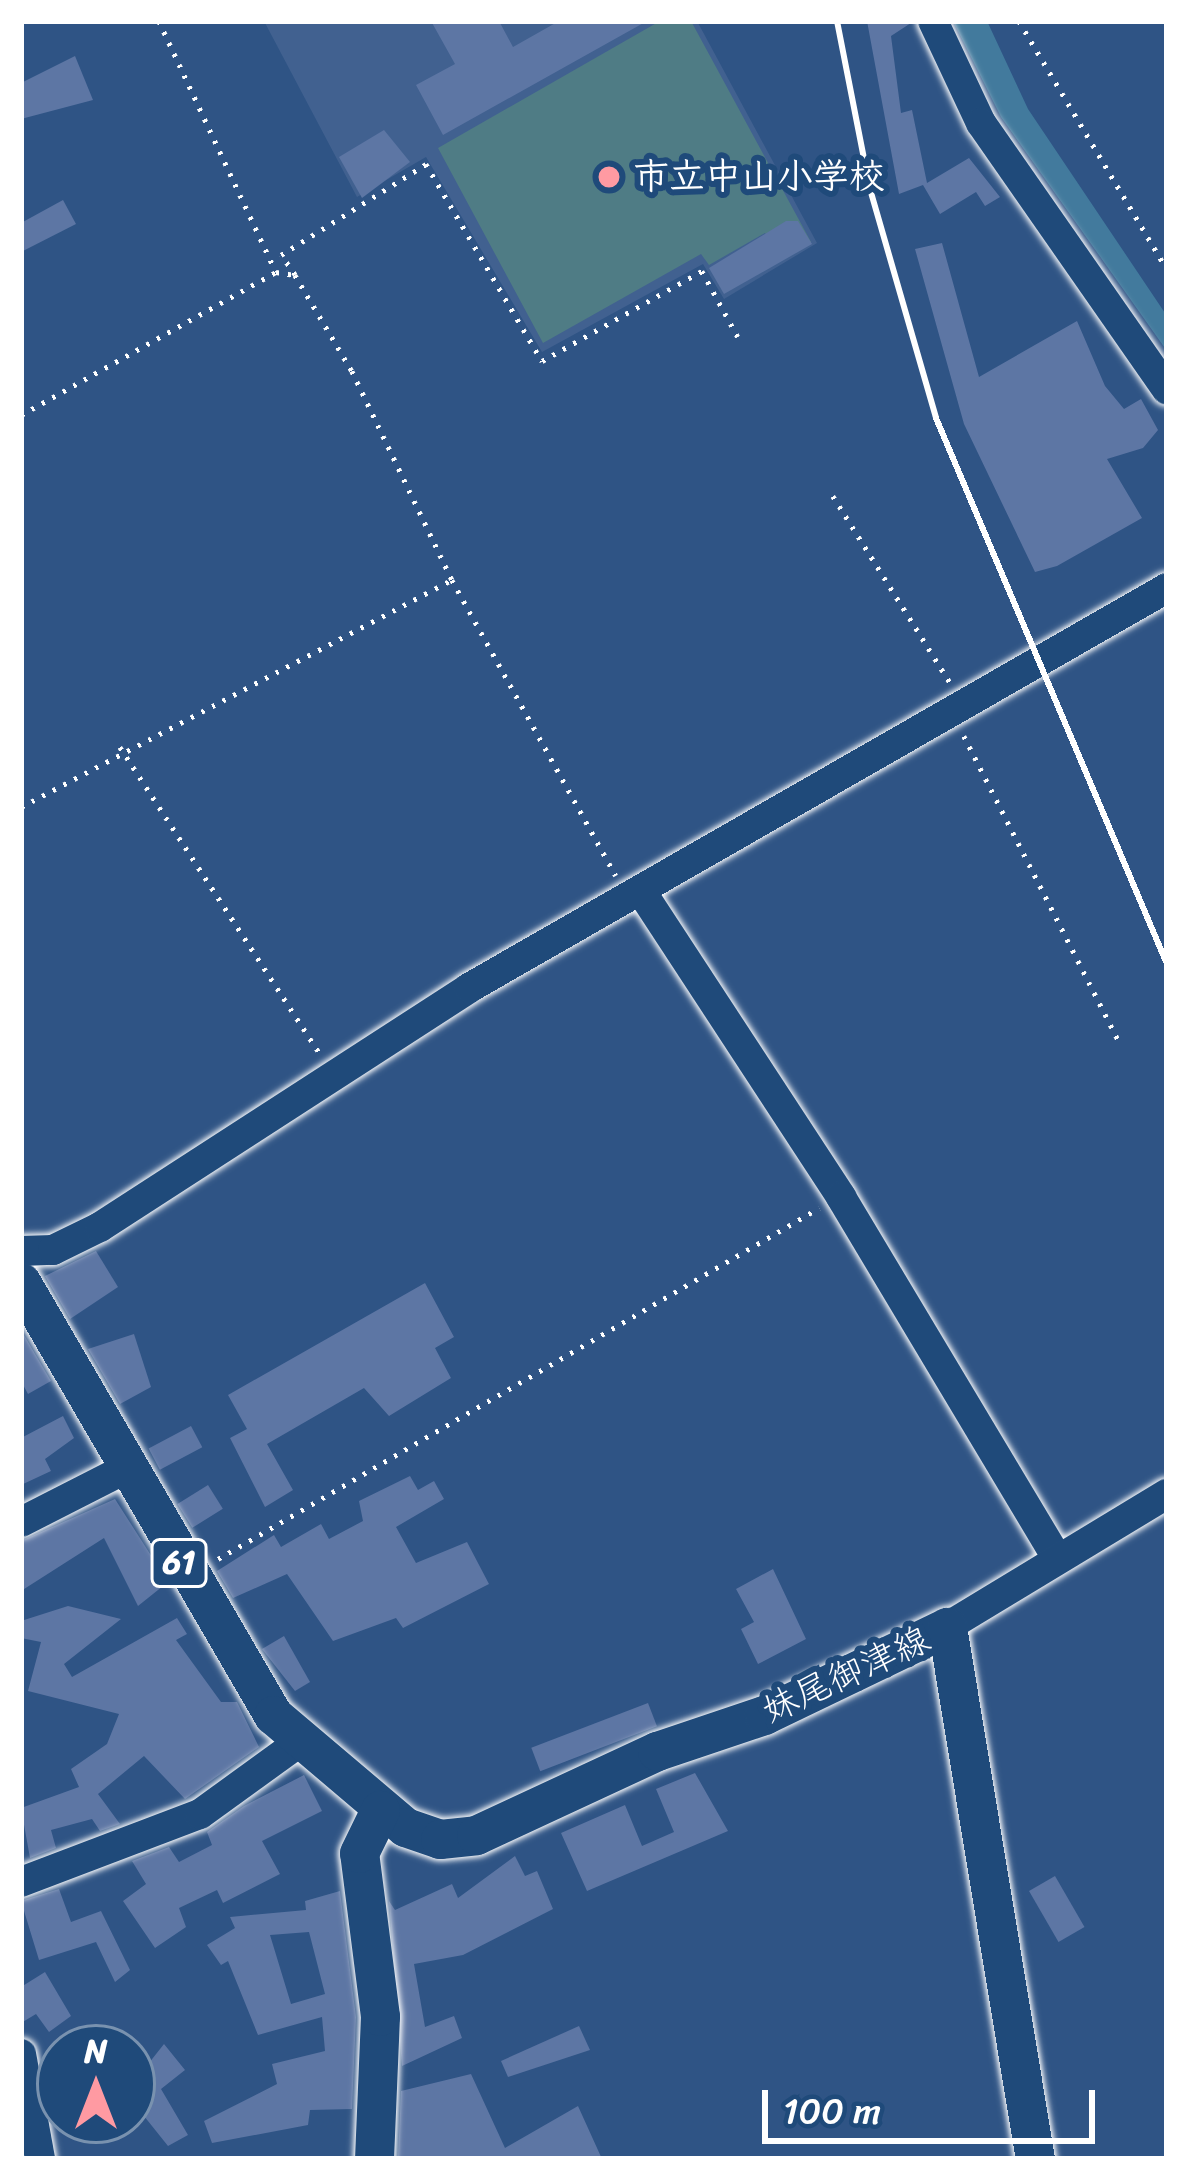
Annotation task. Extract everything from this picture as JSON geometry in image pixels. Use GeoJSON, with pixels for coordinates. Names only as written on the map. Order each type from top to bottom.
{"type":"FeatureCollection","features":[{"type":"Feature","properties":{"kind":"main road","name":"妹尾御津線"},"geometry":{"type":"LineString","coordinates":[[21,1282],[188,1577],[298,1743],[380,1810],[440,1839],[476,1835],[658,1751],[764,1715],[947,1627],[1035,2159]]}},
{"type":"Feature","properties":{"kind":"main road"},"geometry":{"type":"LineString","coordinates":[[374,2159],[380,2016],[359,1852],[380,1810]]}},
{"type":"Feature","properties":{"kind":"street"},"geometry":{"type":"LineString","coordinates":[[933,21],[981,123],[1167,390]]}},
{"type":"Feature","properties":{"kind":"street"},"geometry":{"type":"LineString","coordinates":[[21,1251],[86,1235],[333,1075],[1167,588]]}},
{"type":"Feature","properties":{"kind":"street"},"geometry":{"type":"LineString","coordinates":[[635,895],[841,1197],[1058,1559]]}},
{"type":"Feature","properties":{"kind":"street"},"geometry":{"type":"LineString","coordinates":[[21,1522],[125,1469]]}},
{"type":"Feature","properties":{"kind":"street"},"geometry":{"type":"LineString","coordinates":[[947,1627],[1167,1494]]}},
{"type":"Feature","properties":{"kind":"street"},"geometry":{"type":"LineString","coordinates":[[21,1882],[200,1814],[298,1743]]}},
{"type":"Feature","properties":{"kind":"street"},"geometry":{"type":"LineString","coordinates":[[21,2054],[40,2159]]}},
{"type":"Feature","properties":{"kind":"path"},"geometry":{"type":"LineString","coordinates":[[159,21],[276,272]]}},
{"type":"Feature","properties":{"kind":"path"},"geometry":{"type":"LineString","coordinates":[[1019,21],[1167,269]]}},
{"type":"Feature","properties":{"kind":"path"},"geometry":{"type":"LineString","coordinates":[[635,895],[452,580],[281,256],[426,164],[542,361],[702,272],[738,337]]}},
{"type":"Feature","properties":{"kind":"path"},"geometry":{"type":"LineString","coordinates":[[21,415],[276,272],[295,275]]}},
{"type":"Feature","properties":{"kind":"path"},"geometry":{"type":"LineString","coordinates":[[832,496],[958,709],[1119,1041]]}},
{"type":"Feature","properties":{"kind":"path"},"geometry":{"type":"LineString","coordinates":[[21,806],[121,747],[452,580]]}},
{"type":"Feature","properties":{"kind":"path"},"geometry":{"type":"LineString","coordinates":[[121,747],[333,1075]]}},
{"type":"Feature","properties":{"kind":"path"},"geometry":{"type":"LineString","coordinates":[[188,1577],[841,1197]]}},
{"type":"Feature","properties":{"kind":"shaded area","name":"市立中山小学校"},"geometry":{"type":"Polygon","coordinates":[[[264,21],[697,21],[817,243],[724,299],[703,264],[542,352],[426,157],[357,197],[264,21]]]}},
{"type":"Feature","properties":{"kind":"shaded area"},"geometry":{"type":"Polygon","coordinates":[[[953,21],[987,21],[1028,109],[1167,316],[1167,351],[1001,117],[953,21]]]}},
{"type":"Feature","properties":{"kind":"green space","name":"市立中山小学校"},"geometry":{"type":"Polygon","coordinates":[[[660,21],[691,21],[811,242],[781,259],[765,233],[709,265],[701,254],[543,343],[438,148],[660,21]]]}},
{"type":"Feature","properties":{"kind":"building"},"geometry":{"type":"Polygon","coordinates":[[[431,21],[499,21],[513,47],[559,21],[647,21],[443,135],[416,85],[455,64],[431,21]]]}},
{"type":"Feature","properties":{"kind":"building"},"geometry":{"type":"Polygon","coordinates":[[[867,21],[914,21],[891,36],[901,113],[912,110],[927,183],[969,158],[1000,197],[985,206],[976,192],[940,214],[923,185],[899,194],[867,21]]]}},
{"type":"Feature","properties":{"kind":"building"},"geometry":{"type":"Polygon","coordinates":[[[75,56],[93,100],[21,119],[21,83],[75,56]]]}},
{"type":"Feature","properties":{"kind":"building"},"geometry":{"type":"Polygon","coordinates":[[[384,130],[410,162],[362,198],[339,157],[384,130]]]}},
{"type":"Feature","properties":{"kind":"building"},"geometry":{"type":"Polygon","coordinates":[[[63,200],[76,224],[21,252],[21,223],[63,200]]]}},
{"type":"Feature","properties":{"kind":"building"},"geometry":{"type":"Polygon","coordinates":[[[786,221],[798,221],[812,244],[724,294],[709,268],[786,221]]]}},
{"type":"Feature","properties":{"kind":"building"},"geometry":{"type":"Polygon","coordinates":[[[942,243],[979,377],[1077,321],[1105,386],[1124,409],[1141,399],[1158,430],[1143,448],[1107,459],[1142,518],[1057,566],[1035,572],[964,424],[915,249],[942,243]]]}},
{"type":"Feature","properties":{"kind":"building"},"geometry":{"type":"Polygon","coordinates":[[[96,1251],[118,1287],[70,1319],[45,1276],[96,1251]]]}},
{"type":"Feature","properties":{"kind":"building"},"geometry":{"type":"Polygon","coordinates":[[[425,1283],[454,1337],[435,1348],[451,1378],[389,1416],[364,1388],[267,1444],[293,1490],[265,1507],[230,1438],[247,1429],[228,1395],[425,1283]]]}},
{"type":"Feature","properties":{"kind":"building"},"geometry":{"type":"Polygon","coordinates":[[[21,1330],[51,1381],[28,1394],[21,1381],[21,1330]]]}},
{"type":"Feature","properties":{"kind":"building"},"geometry":{"type":"Polygon","coordinates":[[[134,1334],[151,1387],[120,1404],[88,1349],[134,1334]]]}},
{"type":"Feature","properties":{"kind":"building"},"geometry":{"type":"Polygon","coordinates":[[[63,1416],[74,1438],[45,1459],[51,1471],[21,1485],[21,1438],[63,1416]]]}},
{"type":"Feature","properties":{"kind":"building"},"geometry":{"type":"Polygon","coordinates":[[[191,1426],[202,1447],[160,1470],[149,1449],[191,1426]]]}},
{"type":"Feature","properties":{"kind":"building"},"geometry":{"type":"Polygon","coordinates":[[[410,1476],[418,1490],[434,1481],[444,1499],[396,1527],[416,1563],[467,1542],[489,1584],[403,1628],[396,1618],[333,1641],[287,1574],[233,1598],[217,1571],[274,1535],[281,1547],[321,1524],[329,1539],[363,1521],[359,1501],[410,1476]]]}},
{"type":"Feature","properties":{"kind":"building"},"geometry":{"type":"Polygon","coordinates":[[[208,1485],[223,1509],[192,1528],[177,1504],[208,1485]]]}},
{"type":"Feature","properties":{"kind":"building"},"geometry":{"type":"Polygon","coordinates":[[[115,1499],[168,1582],[138,1606],[104,1538],[21,1591],[21,1541],[115,1499]]]}},
{"type":"Feature","properties":{"kind":"building"},"geometry":{"type":"Polygon","coordinates":[[[773,1569],[806,1639],[758,1664],[741,1629],[754,1622],[736,1589],[773,1569]]]}},
{"type":"Feature","properties":{"kind":"building"},"geometry":{"type":"Polygon","coordinates":[[[68,1606],[121,1619],[64,1664],[72,1677],[177,1618],[187,1634],[176,1640],[221,1702],[237,1702],[259,1747],[185,1799],[144,1756],[98,1794],[120,1824],[100,1831],[92,1819],[51,1830],[56,1848],[30,1858],[21,1808],[79,1787],[71,1769],[107,1744],[119,1714],[28,1691],[41,1642],[21,1638],[21,1621],[68,1606]]]}},
{"type":"Feature","properties":{"kind":"building"},"geometry":{"type":"Polygon","coordinates":[[[284,1636],[310,1682],[295,1691],[262,1649],[284,1636]]]}},
{"type":"Feature","properties":{"kind":"building"},"geometry":{"type":"Polygon","coordinates":[[[648,1703],[657,1726],[540,1771],[531,1748],[648,1703]]]}},
{"type":"Feature","properties":{"kind":"building"},"geometry":{"type":"Polygon","coordinates":[[[695,1773],[728,1831],[587,1891],[561,1833],[625,1805],[642,1846],[674,1832],[656,1789],[695,1773]]]}},
{"type":"Feature","properties":{"kind":"building"},"geometry":{"type":"Polygon","coordinates":[[[304,1775],[322,1811],[262,1841],[280,1874],[223,1903],[217,1890],[179,1908],[186,1927],[155,1948],[123,1901],[146,1884],[132,1861],[169,1847],[179,1862],[212,1845],[207,1832],[244,1806],[304,1775]]]}},
{"type":"Feature","properties":{"kind":"building"},"geometry":{"type":"Polygon","coordinates":[[[515,1856],[525,1876],[537,1871],[553,1909],[463,1955],[414,1964],[425,2027],[454,2016],[462,2038],[402,2066],[389,1901],[395,1910],[452,1884],[458,1898],[515,1856]]]}},
{"type":"Feature","properties":{"kind":"building"},"geometry":{"type":"Polygon","coordinates":[[[1055,1876],[1084,1927],[1059,1942],[1029,1891],[1055,1876]]]}},
{"type":"Feature","properties":{"kind":"building"},"geometry":{"type":"Polygon","coordinates":[[[59,1889],[71,1922],[101,1911],[130,1970],[115,1982],[96,1942],[39,1960],[21,1901],[59,1889]]]}},
{"type":"Feature","properties":{"kind":"building"},"geometry":{"type":"Polygon","coordinates":[[[340,1891],[356,2017],[352,2109],[310,2110],[308,2125],[212,2143],[204,2121],[277,2084],[272,2064],[325,2051],[322,2017],[258,2035],[228,1961],[221,1965],[207,1945],[235,1928],[230,1917],[306,1910],[305,1901],[340,1891]],[[309,1932],[270,1935],[291,2004],[325,1994],[309,1932]]]}},
{"type":"Feature","properties":{"kind":"building"},"geometry":{"type":"Polygon","coordinates":[[[45,1972],[71,2016],[60,2024],[43,2024],[36,2014],[21,2023],[21,1987],[45,1972]]]}},
{"type":"Feature","properties":{"kind":"building"},"geometry":{"type":"Polygon","coordinates":[[[579,2026],[590,2050],[508,2077],[501,2061],[579,2026]]]}},
{"type":"Feature","properties":{"kind":"building"},"geometry":{"type":"Polygon","coordinates":[[[164,2044],[185,2070],[161,2089],[188,2135],[168,2146],[156,2131],[156,2054],[164,2044]]]}},
{"type":"Feature","properties":{"kind":"building"},"geometry":{"type":"Polygon","coordinates":[[[471,2074],[505,2148],[578,2106],[602,2159],[398,2159],[401,2091],[471,2074]]]}},
{"type":"Feature","properties":{"kind":"railway"},"geometry":{"type":"LineString","coordinates":[[837,21],[870,189],[936,418],[1167,964]]}},
{"type":"Feature","properties":{"kind":"place","name":"市立中山小学校"},"geometry":{"type":"Point","coordinates":[609,177]}}]}
